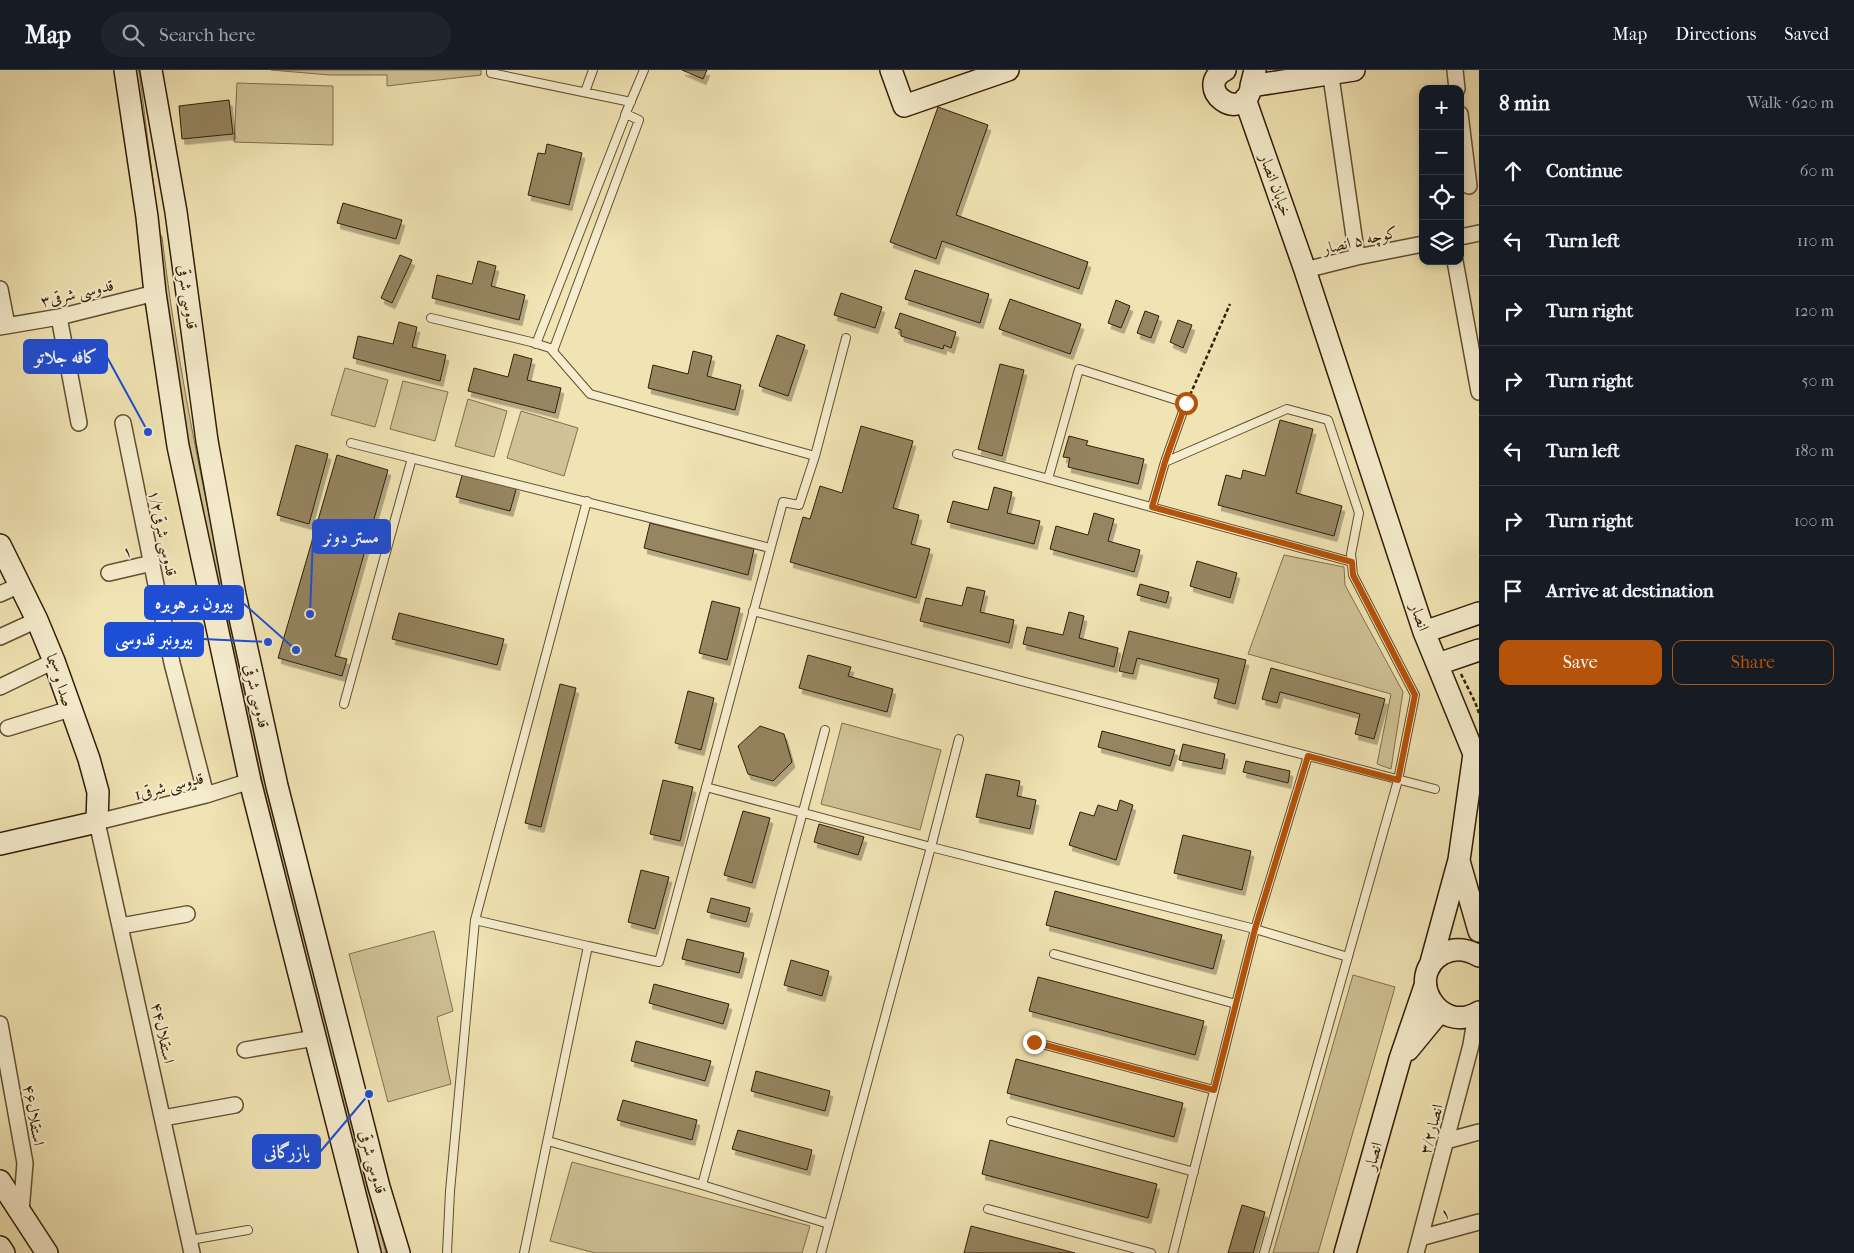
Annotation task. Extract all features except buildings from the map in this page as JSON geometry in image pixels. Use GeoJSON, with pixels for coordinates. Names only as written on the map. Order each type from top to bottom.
{"type":"FeatureCollection","features":[{"type":"Feature","properties":{"kind":"main road","name":"قدوسی شرقی"},"geometry":{"type":"LineString","coordinates":[[125,70],[178,446],[250,781],[370,1253]]}},
{"type":"Feature","properties":{"kind":"main road","name":"قدوسی شرقی"},"geometry":{"type":"LineString","coordinates":[[151,70],[176,212],[207,441],[235,595],[277,786],[375,1168],[399,1253]]}},
{"type":"Feature","properties":{"kind":"main road"},"geometry":{"type":"LineString","coordinates":[[891,70],[904,106],[1008,70]]}},
{"type":"Feature","properties":{"kind":"main road"},"geometry":{"type":"LineString","coordinates":[[1217,74],[1216,93],[1223,102],[1235,104],[1248,81],[1354,70]]}},
{"type":"Feature","properties":{"kind":"main road","name":"خیابان انصار"},"geometry":{"type":"LineString","coordinates":[[1248,81],[1306,270]]}},
{"type":"Feature","properties":{"kind":"main road"},"geometry":{"type":"LineString","coordinates":[[147,217],[176,212]]}},
{"type":"Feature","properties":{"kind":"main road","name":"انصار"},"geometry":{"type":"LineString","coordinates":[[1306,270],[1424,632],[1448,666],[1474,754],[1459,860],[1426,976],[1425,986],[1400,1060],[1345,1253]]}},
{"type":"Feature","properties":{"kind":"main road","name":"صدا و سیما"},"geometry":{"type":"LineString","coordinates":[[0,547],[37,620],[54,661],[98,792],[96,822]]}},
{"type":"Feature","properties":{"kind":"main road"},"geometry":{"type":"LineString","coordinates":[[1424,632],[1479,612]]}},
{"type":"Feature","properties":{"kind":"main road"},"geometry":{"type":"LineString","coordinates":[[1448,666],[1479,650]]}},
{"type":"Feature","properties":{"kind":"main road"},"geometry":{"type":"LineString","coordinates":[[0,844],[96,822]]}},
{"type":"Feature","properties":{"kind":"main road"},"geometry":{"type":"LineString","coordinates":[[1459,860],[1479,930]]}},
{"type":"Feature","properties":{"kind":"main road"},"geometry":{"type":"LineString","coordinates":[[1430,966],[1438,957],[1448,951],[1460,949],[1471,951],[1479,956]]}},
{"type":"Feature","properties":{"kind":"main road"},"geometry":{"type":"LineString","coordinates":[[1425,986],[1433,1005],[1440,1012],[1461,1018],[1477,1013]]}},
{"type":"Feature","properties":{"kind":"main road","name":"انصار"},"geometry":{"type":"LineString","coordinates":[[1400,1060],[1440,1012]]}},
{"type":"Feature","properties":{"kind":"main road"},"geometry":{"type":"LineString","coordinates":[[0,1181],[47,1253]]}},
{"type":"Feature","properties":{"kind":"main road"},"geometry":{"type":"LineString","coordinates":[[0,1247],[4,1253]]}},
{"type":"Feature","properties":{"kind":"street"},"geometry":{"type":"LineString","coordinates":[[1455,70],[1457,85]]}},
{"type":"Feature","properties":{"kind":"street"},"geometry":{"type":"LineString","coordinates":[[1330,72],[1357,257]]}},
{"type":"Feature","properties":{"kind":"street"},"geometry":{"type":"LineString","coordinates":[[1462,130],[1469,186]]}},
{"type":"Feature","properties":{"kind":"street"},"geometry":{"type":"LineString","coordinates":[[1464,236],[1479,233]]}},
{"type":"Feature","properties":{"kind":"street","name":"کوچه ۵ انصار"},"geometry":{"type":"LineString","coordinates":[[1306,270],[1357,257],[1419,245]]}},
{"type":"Feature","properties":{"kind":"street"},"geometry":{"type":"LineString","coordinates":[[1456,265],[1479,392]]}},
{"type":"Feature","properties":{"kind":"street"},"geometry":{"type":"LineString","coordinates":[[0,289],[4,326]]}},
{"type":"Feature","properties":{"kind":"street","name":"قدوسی شرقی۳"},"geometry":{"type":"LineString","coordinates":[[4,326],[58,317],[155,293]]}},
{"type":"Feature","properties":{"kind":"street"},"geometry":{"type":"LineString","coordinates":[[58,317],[79,423]]}},
{"type":"Feature","properties":{"kind":"street","name":"قدوسی شرقی۱/۲"},"geometry":{"type":"LineString","coordinates":[[123,423],[172,663],[206,795]]}},
{"type":"Feature","properties":{"kind":"street","name":"۱"},"geometry":{"type":"LineString","coordinates":[[109,573],[152,563]]}},
{"type":"Feature","properties":{"kind":"street"},"geometry":{"type":"LineString","coordinates":[[0,594],[20,585]]}},
{"type":"Feature","properties":{"kind":"street"},"geometry":{"type":"LineString","coordinates":[[0,637],[37,620]]}},
{"type":"Feature","properties":{"kind":"street"},"geometry":{"type":"LineString","coordinates":[[0,687],[54,661]]}},
{"type":"Feature","properties":{"kind":"street"},"geometry":{"type":"LineString","coordinates":[[8,728],[70,709]]}},
{"type":"Feature","properties":{"kind":"street","name":"1قدوسی شرقی"},"geometry":{"type":"LineString","coordinates":[[96,822],[206,795],[250,781]]}},
{"type":"Feature","properties":{"kind":"street","name":"استقلال۴۴"},"geometry":{"type":"LineString","coordinates":[[96,822],[164,1118],[191,1247]]}},
{"type":"Feature","properties":{"kind":"street"},"geometry":{"type":"LineString","coordinates":[[121,926],[187,914]]}},
{"type":"Feature","properties":{"kind":"street","name":"انصار۳/۲"},"geometry":{"type":"LineString","coordinates":[[1418,1246],[1471,1045],[1477,1013]]}},
{"type":"Feature","properties":{"kind":"street","name":"استقلال۴۶"},"geometry":{"type":"LineString","coordinates":[[0,1024],[25,1163],[21,1212]]}},
{"type":"Feature","properties":{"kind":"street"},"geometry":{"type":"LineString","coordinates":[[246,1050],[315,1038]]}},
{"type":"Feature","properties":{"kind":"street"},"geometry":{"type":"LineString","coordinates":[[164,1118],[235,1105]]}},
{"type":"Feature","properties":{"kind":"street"},"geometry":{"type":"LineString","coordinates":[[1446,1141],[1479,1132]]}},
{"type":"Feature","properties":{"kind":"street","name":"۱"},"geometry":{"type":"LineString","coordinates":[[1418,1246],[1479,1222]]}},
{"type":"Feature","properties":{"kind":"lane"},"geometry":{"type":"LineString","coordinates":[[491,70],[491,73],[631,102]]}},
{"type":"Feature","properties":{"kind":"lane"},"geometry":{"type":"LineString","coordinates":[[585,92],[593,70]]}},
{"type":"Feature","properties":{"kind":"lane"},"geometry":{"type":"LineString","coordinates":[[536,344],[644,70]]}},
{"type":"Feature","properties":{"kind":"lane"},"geometry":{"type":"LineString","coordinates":[[553,351],[639,120],[625,115]]}},
{"type":"Feature","properties":{"kind":"lane"},"geometry":{"type":"LineString","coordinates":[[431,318],[550,348],[590,394],[815,456]]}},
{"type":"Feature","properties":{"kind":"lane"},"geometry":{"type":"LineString","coordinates":[[475,920],[659,962],[783,502],[799,505],[815,456],[846,338]]}},
{"type":"Feature","properties":{"kind":"lane"},"geometry":{"type":"LineString","coordinates":[[1048,479],[1079,369],[1186,403],[1165,462],[1152,507]]}},
{"type":"Feature","properties":{"kind":"lane"},"geometry":{"type":"LineString","coordinates":[[1165,462],[1287,409],[1328,420],[1359,514],[1351,554],[1353,575],[1415,695],[1398,780],[1264,1253]]}},
{"type":"Feature","properties":{"kind":"lane"},"geometry":{"type":"LineString","coordinates":[[351,443],[770,548]]}},
{"type":"Feature","properties":{"kind":"lane"},"geometry":{"type":"LineString","coordinates":[[957,454],[1352,562]]}},
{"type":"Feature","properties":{"kind":"lane"},"geometry":{"type":"LineString","coordinates":[[344,704],[412,458]]}},
{"type":"Feature","properties":{"kind":"lane"},"geometry":{"type":"LineString","coordinates":[[447,1253],[450,1191],[475,920],[587,501]]}},
{"type":"Feature","properties":{"kind":"lane"},"geometry":{"type":"LineString","coordinates":[[753,611],[1435,789]]}},
{"type":"Feature","properties":{"kind":"lane"},"geometry":{"type":"LineString","coordinates":[[702,1184],[825,730]]}},
{"type":"Feature","properties":{"kind":"lane"},"geometry":{"type":"LineString","coordinates":[[821,1253],[959,739]]}},
{"type":"Feature","properties":{"kind":"lane"},"geometry":{"type":"LineString","coordinates":[[1173,1253],[1255,929],[1308,756]]}},
{"type":"Feature","properties":{"kind":"lane"},"geometry":{"type":"LineString","coordinates":[[706,787],[931,847],[1255,929],[1348,957]]}},
{"type":"Feature","properties":{"kind":"lane"},"geometry":{"type":"LineString","coordinates":[[524,1253],[588,946]]}},
{"type":"Feature","properties":{"kind":"lane"},"geometry":{"type":"LineString","coordinates":[[1054,954],[1236,1004]]}},
{"type":"Feature","properties":{"kind":"lane"},"geometry":{"type":"LineString","coordinates":[[1034,1042],[1214,1090]]}},
{"type":"Feature","properties":{"kind":"lane"},"geometry":{"type":"LineString","coordinates":[[1011,1121],[1194,1172]]}},
{"type":"Feature","properties":{"kind":"lane"},"geometry":{"type":"LineString","coordinates":[[548,1141],[702,1184],[828,1224]]}},
{"type":"Feature","properties":{"kind":"lane"},"geometry":{"type":"LineString","coordinates":[[988,1208],[1151,1253]]}},
{"type":"Feature","properties":{"kind":"lane"},"geometry":{"type":"LineString","coordinates":[[191,1247],[248,1230]]}},
{"type":"Feature","properties":{"kind":"path"},"geometry":{"type":"LineString","coordinates":[[1186,403],[1230,304]]}},
{"type":"Feature","properties":{"kind":"path"},"geometry":{"type":"LineString","coordinates":[[1448,666],[1475,702],[1479,714]]}},
{"type":"Feature","properties":{"kind":"shaded area"},"geometry":{"type":"Polygon","coordinates":[[[133,70],[139,70],[156,205],[153,206],[133,70]]]}},
{"type":"Feature","properties":{"kind":"shaded area"},"geometry":{"type":"Polygon","coordinates":[[[271,70],[481,70],[481,75],[387,86],[387,75],[330,75],[271,70]]]}},
{"type":"Feature","properties":{"kind":"shaded area"},"geometry":{"type":"Polygon","coordinates":[[[237,83],[333,86],[333,145],[234,142],[237,83]]]}},
{"type":"Feature","properties":{"kind":"shaded area"},"geometry":{"type":"Polygon","coordinates":[[[157,229],[162,237],[185,390],[215,542],[350,1117],[386,1253],[380,1253],[312,992],[224,620],[181,416],[157,229]]]}},
{"type":"Feature","properties":{"kind":"shaded area"},"geometry":{"type":"Polygon","coordinates":[[[345,368],[388,380],[375,427],[331,415],[345,368]]]}},
{"type":"Feature","properties":{"kind":"shaded area"},"geometry":{"type":"Polygon","coordinates":[[[403,381],[448,392],[435,441],[390,429],[403,381]]]}},
{"type":"Feature","properties":{"kind":"shaded area"},"geometry":{"type":"Polygon","coordinates":[[[468,399],[507,411],[494,457],[455,446],[468,399]]]}},
{"type":"Feature","properties":{"kind":"shaded area"},"geometry":{"type":"Polygon","coordinates":[[[521,411],[578,428],[564,476],[507,458],[521,411]]]}},
{"type":"Feature","properties":{"kind":"shaded area"},"geometry":{"type":"Polygon","coordinates":[[[1284,555],[1344,567],[1345,585],[1403,692],[1391,769],[1377,764],[1391,694],[1248,654],[1284,555]]]}},
{"type":"Feature","properties":{"kind":"shaded area"},"geometry":{"type":"Polygon","coordinates":[[[842,723],[941,750],[920,830],[821,804],[842,723]]]}},
{"type":"Feature","properties":{"kind":"shaded area"},"geometry":{"type":"Polygon","coordinates":[[[434,931],[453,1011],[437,1017],[451,1084],[388,1102],[349,954],[434,931]]]}},
{"type":"Feature","properties":{"kind":"shaded area"},"geometry":{"type":"Polygon","coordinates":[[[1353,975],[1395,987],[1318,1253],[1273,1253],[1353,975]]]}},
{"type":"Feature","properties":{"kind":"shaded area"},"geometry":{"type":"Polygon","coordinates":[[[572,1162],[810,1226],[802,1253],[595,1253],[550,1241],[572,1162]]]}},
{"type":"Feature","properties":{"kind":"place","name":"کافه جلاتو"},"geometry":{"type":"Point","coordinates":[148,432]}},
{"type":"Feature","properties":{"kind":"place","name":"مستر دونر"},"geometry":{"type":"Point","coordinates":[310,614]}},
{"type":"Feature","properties":{"kind":"place","name":"بیرونبر قدوسی"},"geometry":{"type":"Point","coordinates":[268,642]}},
{"type":"Feature","properties":{"kind":"place","name":"بیرون بر هوبره"},"geometry":{"type":"Point","coordinates":[296,650]}},
{"type":"Feature","properties":{"kind":"place","name":"بازرگانی"},"geometry":{"type":"Point","coordinates":[369,1094]}},
{"type":"Feature","properties":{"kind":"route"},"geometry":{"type":"LineString","coordinates":[[1034,1042],[1214,1090],[1255,929],[1308,756],[1398,780],[1415,695],[1353,575],[1352,562],[1152,507],[1165,462],[1186,403]]}}]}
